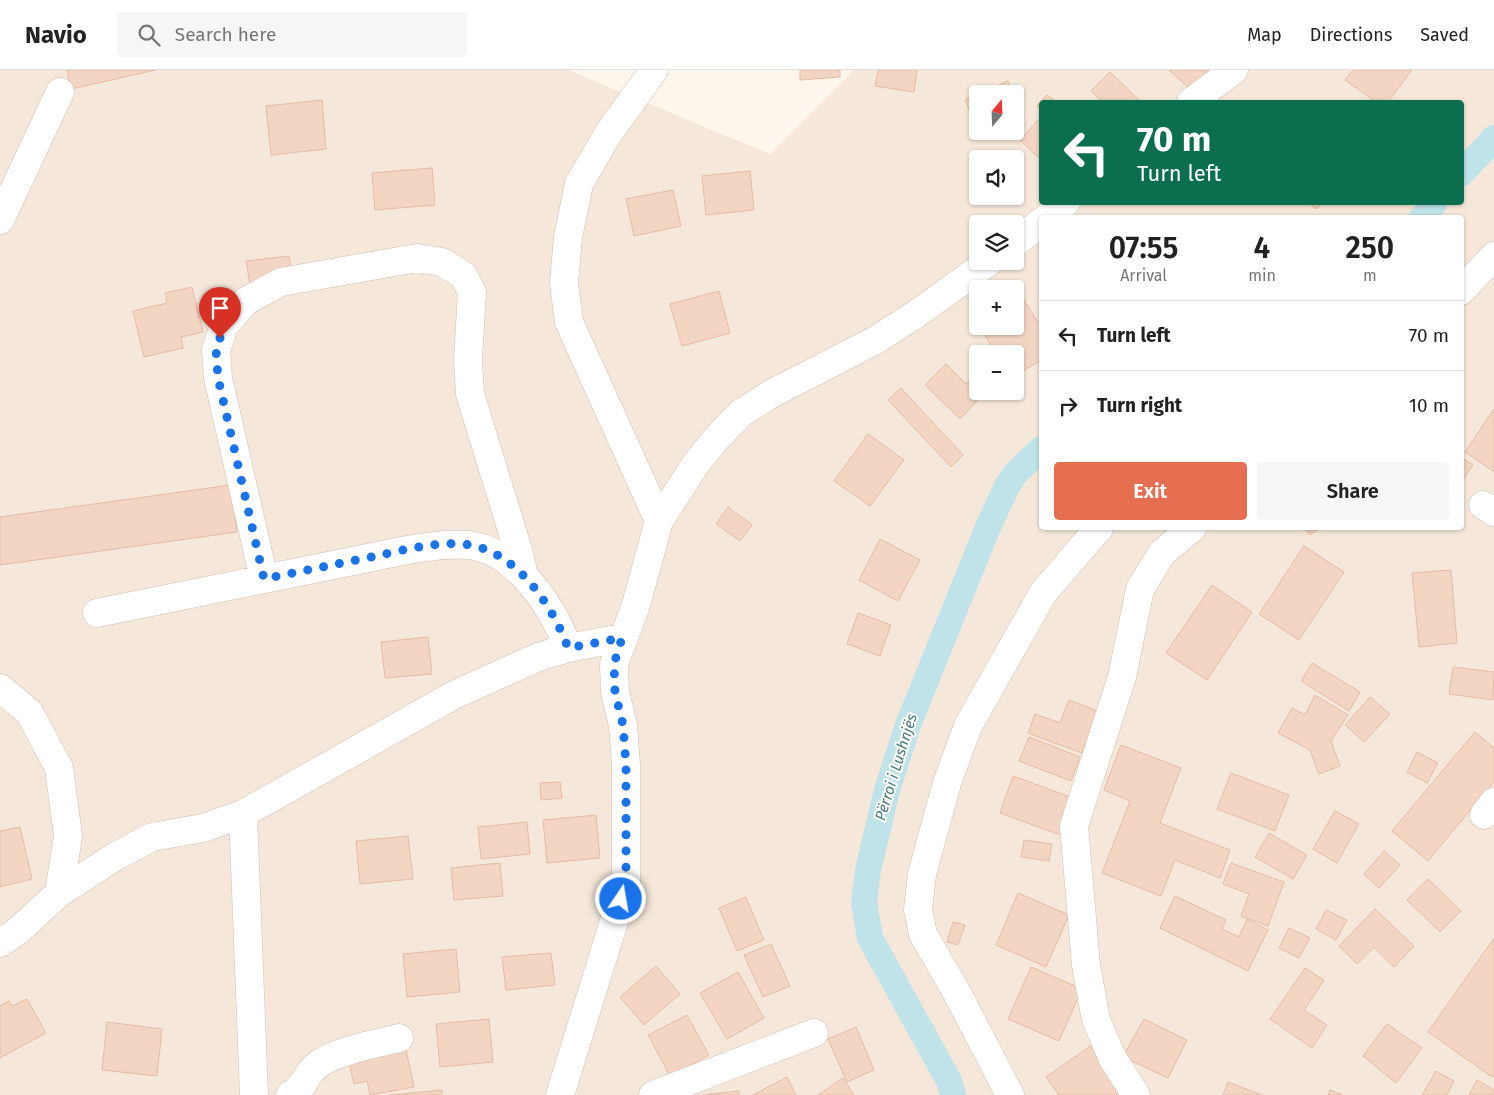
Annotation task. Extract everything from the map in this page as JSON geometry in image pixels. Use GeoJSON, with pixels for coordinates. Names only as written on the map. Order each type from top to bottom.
{"type":"FeatureCollection","features":[{"type":"Feature","properties":{"kind":"street"},"geometry":{"type":"LineString","coordinates":[[654,70],[608,134],[579,184],[568,237],[564,282],[569,322],[659,521]]}},
{"type":"Feature","properties":{"kind":"street"},"geometry":{"type":"LineString","coordinates":[[1194,100],[1234,70]]}},
{"type":"Feature","properties":{"kind":"street"},"geometry":{"type":"LineString","coordinates":[[0,220],[60,92]]}},
{"type":"Feature","properties":{"kind":"street"},"geometry":{"type":"LineString","coordinates":[[1051,215],[1062,205]]}},
{"type":"Feature","properties":{"kind":"street"},"geometry":{"type":"LineString","coordinates":[[1024,235],[1039,224]]}},
{"type":"Feature","properties":{"kind":"street"},"geometry":{"type":"LineString","coordinates":[[1464,288],[1494,256]]}},
{"type":"Feature","properties":{"kind":"street"},"geometry":{"type":"LineString","coordinates":[[264,579],[218,378],[216,350],[224,326],[246,301],[281,282],[417,258],[442,262],[456,270],[463,275],[472,292],[468,360],[470,394],[518,550],[524,576]]}},
{"type":"Feature","properties":{"kind":"street"},"geometry":{"type":"LineString","coordinates":[[560,1095],[626,884],[626,765],[623,725],[615,692],[614,664],[622,638],[636,605],[659,521],[695,465],[741,413],[771,394],[874,341],[915,315],[978,270]]}},
{"type":"Feature","properties":{"kind":"street"},"geometry":{"type":"LineString","coordinates":[[1010,1095],[957,993],[922,934],[918,910],[922,874],[947,783],[962,738],[976,710],[1043,593],[1097,530]]}},
{"type":"Feature","properties":{"kind":"street"},"geometry":{"type":"LineString","coordinates":[[1136,1095],[1113,1058],[1096,1020],[1086,965],[1074,826],[1122,676],[1140,589],[1162,553],[1190,530]]}},
{"type":"Feature","properties":{"kind":"street"},"geometry":{"type":"LineString","coordinates":[[97,613],[443,544],[470,545],[487,550],[505,560],[524,576],[552,614],[568,648]]}},
{"type":"Feature","properties":{"kind":"street"},"geometry":{"type":"LineString","coordinates":[[0,943],[19,930],[59,892],[116,856],[152,838],[203,828],[242,814],[454,695],[538,657],[568,648],[622,638]]}},
{"type":"Feature","properties":{"kind":"street"},"geometry":{"type":"LineString","coordinates":[[0,688],[29,712],[59,768],[68,836],[59,892]]}},
{"type":"Feature","properties":{"kind":"street"},"geometry":{"type":"LineString","coordinates":[[242,814],[252,1001],[254,1095]]}},
{"type":"Feature","properties":{"kind":"street"},"geometry":{"type":"LineString","coordinates":[[653,1095],[814,1033]]}},
{"type":"Feature","properties":{"kind":"street"},"geometry":{"type":"LineString","coordinates":[[290,1095],[299,1091],[315,1067],[329,1058],[398,1038]]}},
{"type":"Feature","properties":{"kind":"shaded area"},"geometry":{"type":"Polygon","coordinates":[[[0,70],[568,70],[770,154],[854,70],[1494,70],[1494,1095],[0,1095],[0,70]]]}},
{"type":"Feature","properties":{"kind":"building"},"geometry":{"type":"Polygon","coordinates":[[[67,70],[156,70],[71,89],[67,70]]]}},
{"type":"Feature","properties":{"kind":"building"},"geometry":{"type":"Polygon","coordinates":[[[800,70],[840,70],[840,77],[800,80],[800,70]]]}},
{"type":"Feature","properties":{"kind":"building"},"geometry":{"type":"Polygon","coordinates":[[[878,70],[917,70],[914,92],[875,86],[878,70]]]}},
{"type":"Feature","properties":{"kind":"building"},"geometry":{"type":"Polygon","coordinates":[[[1169,70],[1209,70],[1191,90],[1169,70]]]}},
{"type":"Feature","properties":{"kind":"building"},"geometry":{"type":"Polygon","coordinates":[[[1353,70],[1412,70],[1390,100],[1373,100],[1345,80],[1353,70]]]}},
{"type":"Feature","properties":{"kind":"building"},"geometry":{"type":"Polygon","coordinates":[[[1110,72],[1139,100],[1101,100],[1091,91],[1110,72]]]}},
{"type":"Feature","properties":{"kind":"building"},"geometry":{"type":"Polygon","coordinates":[[[1008,81],[1010,85],[999,85],[1008,81]]]}},
{"type":"Feature","properties":{"kind":"building"},"geometry":{"type":"Polygon","coordinates":[[[1047,95],[1053,100],[1042,100],[1047,95]]]}},
{"type":"Feature","properties":{"kind":"building"},"geometry":{"type":"Polygon","coordinates":[[[969,98],[969,109],[965,100],[969,98]]]}},
{"type":"Feature","properties":{"kind":"building"},"geometry":{"type":"Polygon","coordinates":[[[322,100],[326,149],[271,155],[266,106],[322,100]]]}},
{"type":"Feature","properties":{"kind":"building"},"geometry":{"type":"Polygon","coordinates":[[[1039,119],[1039,158],[1020,140],[1024,140],[1024,136],[1039,119]]]}},
{"type":"Feature","properties":{"kind":"building"},"geometry":{"type":"Polygon","coordinates":[[[432,168],[435,205],[375,210],[372,173],[432,168]]]}},
{"type":"Feature","properties":{"kind":"building"},"geometry":{"type":"Polygon","coordinates":[[[750,171],[754,210],[706,215],[702,176],[750,171]]]}},
{"type":"Feature","properties":{"kind":"building"},"geometry":{"type":"Polygon","coordinates":[[[673,190],[681,226],[634,236],[626,199],[673,190]]]}},
{"type":"Feature","properties":{"kind":"building"},"geometry":{"type":"Polygon","coordinates":[[[1311,205],[1320,205],[1317,209],[1311,205]]]}},
{"type":"Feature","properties":{"kind":"building"},"geometry":{"type":"Polygon","coordinates":[[[289,256],[293,279],[250,284],[246,261],[289,256]]]}},
{"type":"Feature","properties":{"kind":"building"},"geometry":{"type":"Polygon","coordinates":[[[192,287],[203,332],[181,337],[183,348],[144,357],[133,311],[167,303],[165,293],[192,287]]]}},
{"type":"Feature","properties":{"kind":"building"},"geometry":{"type":"Polygon","coordinates":[[[719,291],[730,333],[682,346],[670,304],[719,291]]]}},
{"type":"Feature","properties":{"kind":"building"},"geometry":{"type":"Polygon","coordinates":[[[1024,300],[1039,324],[1039,361],[1024,370],[1024,345],[991,345],[985,335],[1024,335],[1024,300]]]}},
{"type":"Feature","properties":{"kind":"building"},"geometry":{"type":"Polygon","coordinates":[[[946,364],[966,384],[969,381],[969,400],[978,400],[960,419],[925,385],[946,364]]]}},
{"type":"Feature","properties":{"kind":"building"},"geometry":{"type":"Polygon","coordinates":[[[901,388],[963,455],[951,467],[888,400],[901,388]]]}},
{"type":"Feature","properties":{"kind":"building"},"geometry":{"type":"Polygon","coordinates":[[[1494,409],[1494,472],[1465,452],[1494,409]]]}},
{"type":"Feature","properties":{"kind":"building"},"geometry":{"type":"Polygon","coordinates":[[[868,434],[904,460],[870,506],[834,481],[868,434]]]}},
{"type":"Feature","properties":{"kind":"building"},"geometry":{"type":"Polygon","coordinates":[[[1464,459],[1473,465],[1464,478],[1464,459]]]}},
{"type":"Feature","properties":{"kind":"building"},"geometry":{"type":"Polygon","coordinates":[[[231,485],[237,532],[0,565],[0,517],[231,485]]]}},
{"type":"Feature","properties":{"kind":"building"},"geometry":{"type":"Polygon","coordinates":[[[728,507],[752,525],[740,541],[716,524],[728,507]]]}},
{"type":"Feature","properties":{"kind":"building"},"geometry":{"type":"Polygon","coordinates":[[[1306,530],[1317,530],[1310,535],[1306,530]]]}},
{"type":"Feature","properties":{"kind":"building"},"geometry":{"type":"Polygon","coordinates":[[[880,539],[920,560],[898,601],[859,580],[880,539]]]}},
{"type":"Feature","properties":{"kind":"building"},"geometry":{"type":"Polygon","coordinates":[[[1304,546],[1344,572],[1299,640],[1259,614],[1304,546]]]}},
{"type":"Feature","properties":{"kind":"building"},"geometry":{"type":"Polygon","coordinates":[[[1451,570],[1457,643],[1419,647],[1412,573],[1451,570]]]}},
{"type":"Feature","properties":{"kind":"building"},"geometry":{"type":"Polygon","coordinates":[[[1212,585],[1252,612],[1207,680],[1166,653],[1212,585]]]}},
{"type":"Feature","properties":{"kind":"building"},"geometry":{"type":"Polygon","coordinates":[[[858,613],[891,625],[880,656],[847,644],[858,613]]]}},
{"type":"Feature","properties":{"kind":"building"},"geometry":{"type":"Polygon","coordinates":[[[428,637],[432,674],[385,678],[381,642],[428,637]]]}},
{"type":"Feature","properties":{"kind":"building"},"geometry":{"type":"Polygon","coordinates":[[[1312,663],[1360,692],[1349,711],[1301,681],[1312,663]]]}},
{"type":"Feature","properties":{"kind":"building"},"geometry":{"type":"Polygon","coordinates":[[[1453,667],[1494,672],[1493,700],[1449,694],[1453,667]]]}},
{"type":"Feature","properties":{"kind":"building"},"geometry":{"type":"Polygon","coordinates":[[[1315,695],[1348,715],[1331,741],[1340,766],[1319,774],[1310,750],[1278,733],[1292,708],[1305,715],[1315,695]]]}},
{"type":"Feature","properties":{"kind":"building"},"geometry":{"type":"Polygon","coordinates":[[[1370,697],[1390,714],[1364,742],[1345,725],[1370,697]]]}},
{"type":"Feature","properties":{"kind":"building"},"geometry":{"type":"Polygon","coordinates":[[[1069,700],[1098,711],[1082,753],[1028,733],[1035,714],[1060,723],[1069,700]]]}},
{"type":"Feature","properties":{"kind":"building"},"geometry":{"type":"Polygon","coordinates":[[[1475,732],[1494,748],[1494,782],[1428,861],[1392,831],[1475,732]]]}},
{"type":"Feature","properties":{"kind":"building"},"geometry":{"type":"Polygon","coordinates":[[[1029,737],[1080,757],[1071,781],[1019,761],[1029,737]]]}},
{"type":"Feature","properties":{"kind":"building"},"geometry":{"type":"Polygon","coordinates":[[[1121,745],[1181,768],[1160,823],[1230,850],[1220,878],[1175,860],[1161,896],[1102,873],[1130,801],[1104,790],[1121,745]]]}},
{"type":"Feature","properties":{"kind":"building"},"geometry":{"type":"Polygon","coordinates":[[[1417,752],[1438,763],[1427,783],[1407,772],[1417,752]]]}},
{"type":"Feature","properties":{"kind":"building"},"geometry":{"type":"Polygon","coordinates":[[[1231,773],[1289,795],[1275,831],[1217,809],[1231,773]]]}},
{"type":"Feature","properties":{"kind":"building"},"geometry":{"type":"Polygon","coordinates":[[[1013,776],[1076,799],[1063,836],[1000,813],[1013,776]]]}},
{"type":"Feature","properties":{"kind":"building"},"geometry":{"type":"Polygon","coordinates":[[[560,782],[562,798],[541,800],[540,783],[560,782]]]}},
{"type":"Feature","properties":{"kind":"building"},"geometry":{"type":"Polygon","coordinates":[[[1335,811],[1359,824],[1337,863],[1313,849],[1335,811]]]}},
{"type":"Feature","properties":{"kind":"building"},"geometry":{"type":"Polygon","coordinates":[[[596,815],[600,858],[547,863],[543,820],[596,815]]]}},
{"type":"Feature","properties":{"kind":"building"},"geometry":{"type":"Polygon","coordinates":[[[527,822],[530,854],[481,859],[478,827],[527,822]]]}},
{"type":"Feature","properties":{"kind":"building"},"geometry":{"type":"Polygon","coordinates":[[[20,827],[32,879],[0,887],[0,831],[20,827]]]}},
{"type":"Feature","properties":{"kind":"building"},"geometry":{"type":"Polygon","coordinates":[[[1269,833],[1307,855],[1293,879],[1255,857],[1269,833]]]}},
{"type":"Feature","properties":{"kind":"building"},"geometry":{"type":"Polygon","coordinates":[[[408,836],[413,879],[360,884],[356,841],[408,836]]]}},
{"type":"Feature","properties":{"kind":"building"},"geometry":{"type":"Polygon","coordinates":[[[1024,840],[1052,844],[1049,861],[1021,857],[1024,840]]]}},
{"type":"Feature","properties":{"kind":"building"},"geometry":{"type":"Polygon","coordinates":[[[1384,851],[1400,865],[1379,888],[1364,874],[1384,851]]]}},
{"type":"Feature","properties":{"kind":"building"},"geometry":{"type":"Polygon","coordinates":[[[500,863],[503,896],[454,900],[451,868],[500,863]]]}},
{"type":"Feature","properties":{"kind":"building"},"geometry":{"type":"Polygon","coordinates":[[[1231,863],[1284,882],[1268,926],[1241,916],[1249,894],[1223,884],[1231,863]]]}},
{"type":"Feature","properties":{"kind":"building"},"geometry":{"type":"Polygon","coordinates":[[[1428,879],[1461,911],[1440,932],[1407,900],[1428,879]]]}},
{"type":"Feature","properties":{"kind":"building"},"geometry":{"type":"Polygon","coordinates":[[[1018,893],[1069,915],[1046,967],[996,945],[1018,893]]]}},
{"type":"Feature","properties":{"kind":"building"},"geometry":{"type":"Polygon","coordinates":[[[1175,896],[1226,920],[1222,929],[1239,937],[1247,919],[1268,930],[1248,971],[1160,928],[1175,896]]]}},
{"type":"Feature","properties":{"kind":"building"},"geometry":{"type":"Polygon","coordinates":[[[746,897],[764,940],[737,951],[719,908],[746,897]]]}},
{"type":"Feature","properties":{"kind":"building"},"geometry":{"type":"Polygon","coordinates":[[[1375,909],[1414,946],[1394,967],[1374,947],[1357,964],[1339,946],[1375,909]]]}},
{"type":"Feature","properties":{"kind":"building"},"geometry":{"type":"Polygon","coordinates":[[[1326,910],[1347,920],[1336,940],[1316,929],[1326,910]]]}},
{"type":"Feature","properties":{"kind":"building"},"geometry":{"type":"Polygon","coordinates":[[[953,922],[965,925],[958,945],[947,942],[953,922]]]}},
{"type":"Feature","properties":{"kind":"building"},"geometry":{"type":"Polygon","coordinates":[[[1289,928],[1310,938],[1299,958],[1279,948],[1289,928]]]}},
{"type":"Feature","properties":{"kind":"building"},"geometry":{"type":"Polygon","coordinates":[[[1494,938],[1494,1074],[1492,1077],[1428,1032],[1494,938]]]}},
{"type":"Feature","properties":{"kind":"building"},"geometry":{"type":"Polygon","coordinates":[[[771,944],[790,986],[763,997],[744,955],[771,944]]]}},
{"type":"Feature","properties":{"kind":"building"},"geometry":{"type":"Polygon","coordinates":[[[456,949],[460,992],[407,997],[403,954],[456,949]]]}},
{"type":"Feature","properties":{"kind":"building"},"geometry":{"type":"Polygon","coordinates":[[[551,953],[555,985],[506,990],[502,957],[551,953]]]}},
{"type":"Feature","properties":{"kind":"building"},"geometry":{"type":"Polygon","coordinates":[[[656,966],[680,994],[644,1025],[620,997],[656,966]]]}},
{"type":"Feature","properties":{"kind":"building"},"geometry":{"type":"Polygon","coordinates":[[[1031,967],[1082,989],[1059,1041],[1008,1019],[1031,967]]]}},
{"type":"Feature","properties":{"kind":"building"},"geometry":{"type":"Polygon","coordinates":[[[1305,968],[1324,980],[1304,1010],[1327,1025],[1312,1048],[1270,1019],[1305,968]]]}},
{"type":"Feature","properties":{"kind":"building"},"geometry":{"type":"Polygon","coordinates":[[[738,972],[764,1018],[727,1039],[700,993],[738,972]]]}},
{"type":"Feature","properties":{"kind":"building"},"geometry":{"type":"Polygon","coordinates":[[[27,999],[46,1033],[0,1058],[0,1006],[9,1001],[12,1006],[27,999]]]}},
{"type":"Feature","properties":{"kind":"building"},"geometry":{"type":"Polygon","coordinates":[[[687,1015],[709,1055],[670,1076],[648,1035],[687,1015]]]}},
{"type":"Feature","properties":{"kind":"building"},"geometry":{"type":"Polygon","coordinates":[[[489,1019],[493,1062],[440,1067],[436,1024],[489,1019]]]}},
{"type":"Feature","properties":{"kind":"building"},"geometry":{"type":"Polygon","coordinates":[[[1144,1019],[1187,1040],[1168,1078],[1123,1057],[1144,1019]]]}},
{"type":"Feature","properties":{"kind":"building"},"geometry":{"type":"Polygon","coordinates":[[[107,1022],[162,1029],[157,1076],[102,1070],[107,1022]]]}},
{"type":"Feature","properties":{"kind":"building"},"geometry":{"type":"Polygon","coordinates":[[[1387,1024],[1422,1048],[1396,1083],[1363,1056],[1387,1024]]]}},
{"type":"Feature","properties":{"kind":"building"},"geometry":{"type":"Polygon","coordinates":[[[856,1027],[874,1070],[847,1082],[828,1039],[856,1027]]]}},
{"type":"Feature","properties":{"kind":"building"},"geometry":{"type":"Polygon","coordinates":[[[1092,1045],[1124,1092],[1120,1095],[1059,1095],[1046,1077],[1092,1045]]]}},
{"type":"Feature","properties":{"kind":"building"},"geometry":{"type":"Polygon","coordinates":[[[406,1050],[414,1087],[370,1095],[367,1081],[354,1084],[349,1062],[406,1050]]]}},
{"type":"Feature","properties":{"kind":"building"},"geometry":{"type":"Polygon","coordinates":[[[1436,1071],[1454,1081],[1447,1095],[1422,1095],[1436,1071]]]}},
{"type":"Feature","properties":{"kind":"building"},"geometry":{"type":"Polygon","coordinates":[[[787,1077],[796,1095],[753,1095],[787,1077]]]}},
{"type":"Feature","properties":{"kind":"building"},"geometry":{"type":"Polygon","coordinates":[[[843,1078],[854,1095],[818,1095],[843,1078]]]}},
{"type":"Feature","properties":{"kind":"building"},"geometry":{"type":"Polygon","coordinates":[[[1477,1080],[1494,1090],[1493,1095],[1469,1095],[1477,1080]]]}},
{"type":"Feature","properties":{"kind":"building"},"geometry":{"type":"Polygon","coordinates":[[[1228,1082],[1262,1095],[1223,1095],[1228,1082]]]}},
{"type":"Feature","properties":{"kind":"building"},"geometry":{"type":"Polygon","coordinates":[[[442,1090],[442,1095],[390,1095],[442,1090]]]}},
{"type":"Feature","properties":{"kind":"building"},"geometry":{"type":"Polygon","coordinates":[[[1330,1090],[1343,1095],[1328,1095],[1330,1090]]]}},
{"type":"Feature","properties":{"kind":"building"},"geometry":{"type":"Polygon","coordinates":[[[739,1091],[739,1095],[702,1095],[739,1091]]]}},
{"type":"Feature","properties":{"kind":"waterway","name":"Përroi i Lushnjës"},"geometry":{"type":"LineString","coordinates":[[1464,171],[1494,138]]}},
{"type":"Feature","properties":{"kind":"waterway","name":"Përroi i Lushnjës"},"geometry":{"type":"LineString","coordinates":[[1424,215],[1433,205]]}},
{"type":"Feature","properties":{"kind":"waterway","name":"Përroi i Lushnjës"},"geometry":{"type":"LineString","coordinates":[[953,1095],[949,1081],[870,938],[864,903],[868,870],[887,790],[908,725],[988,527],[1006,488],[1015,474],[1039,451]]}},
{"type":"Feature","properties":{"kind":"route"},"geometry":{"type":"LineString","coordinates":[[220,338],[216,350],[218,378],[264,579],[443,544],[470,545],[487,550],[505,560],[524,576],[552,614],[562,631],[568,648],[622,638],[614,664],[615,692],[623,725],[626,765],[626,884],[621,899]]}}]}
